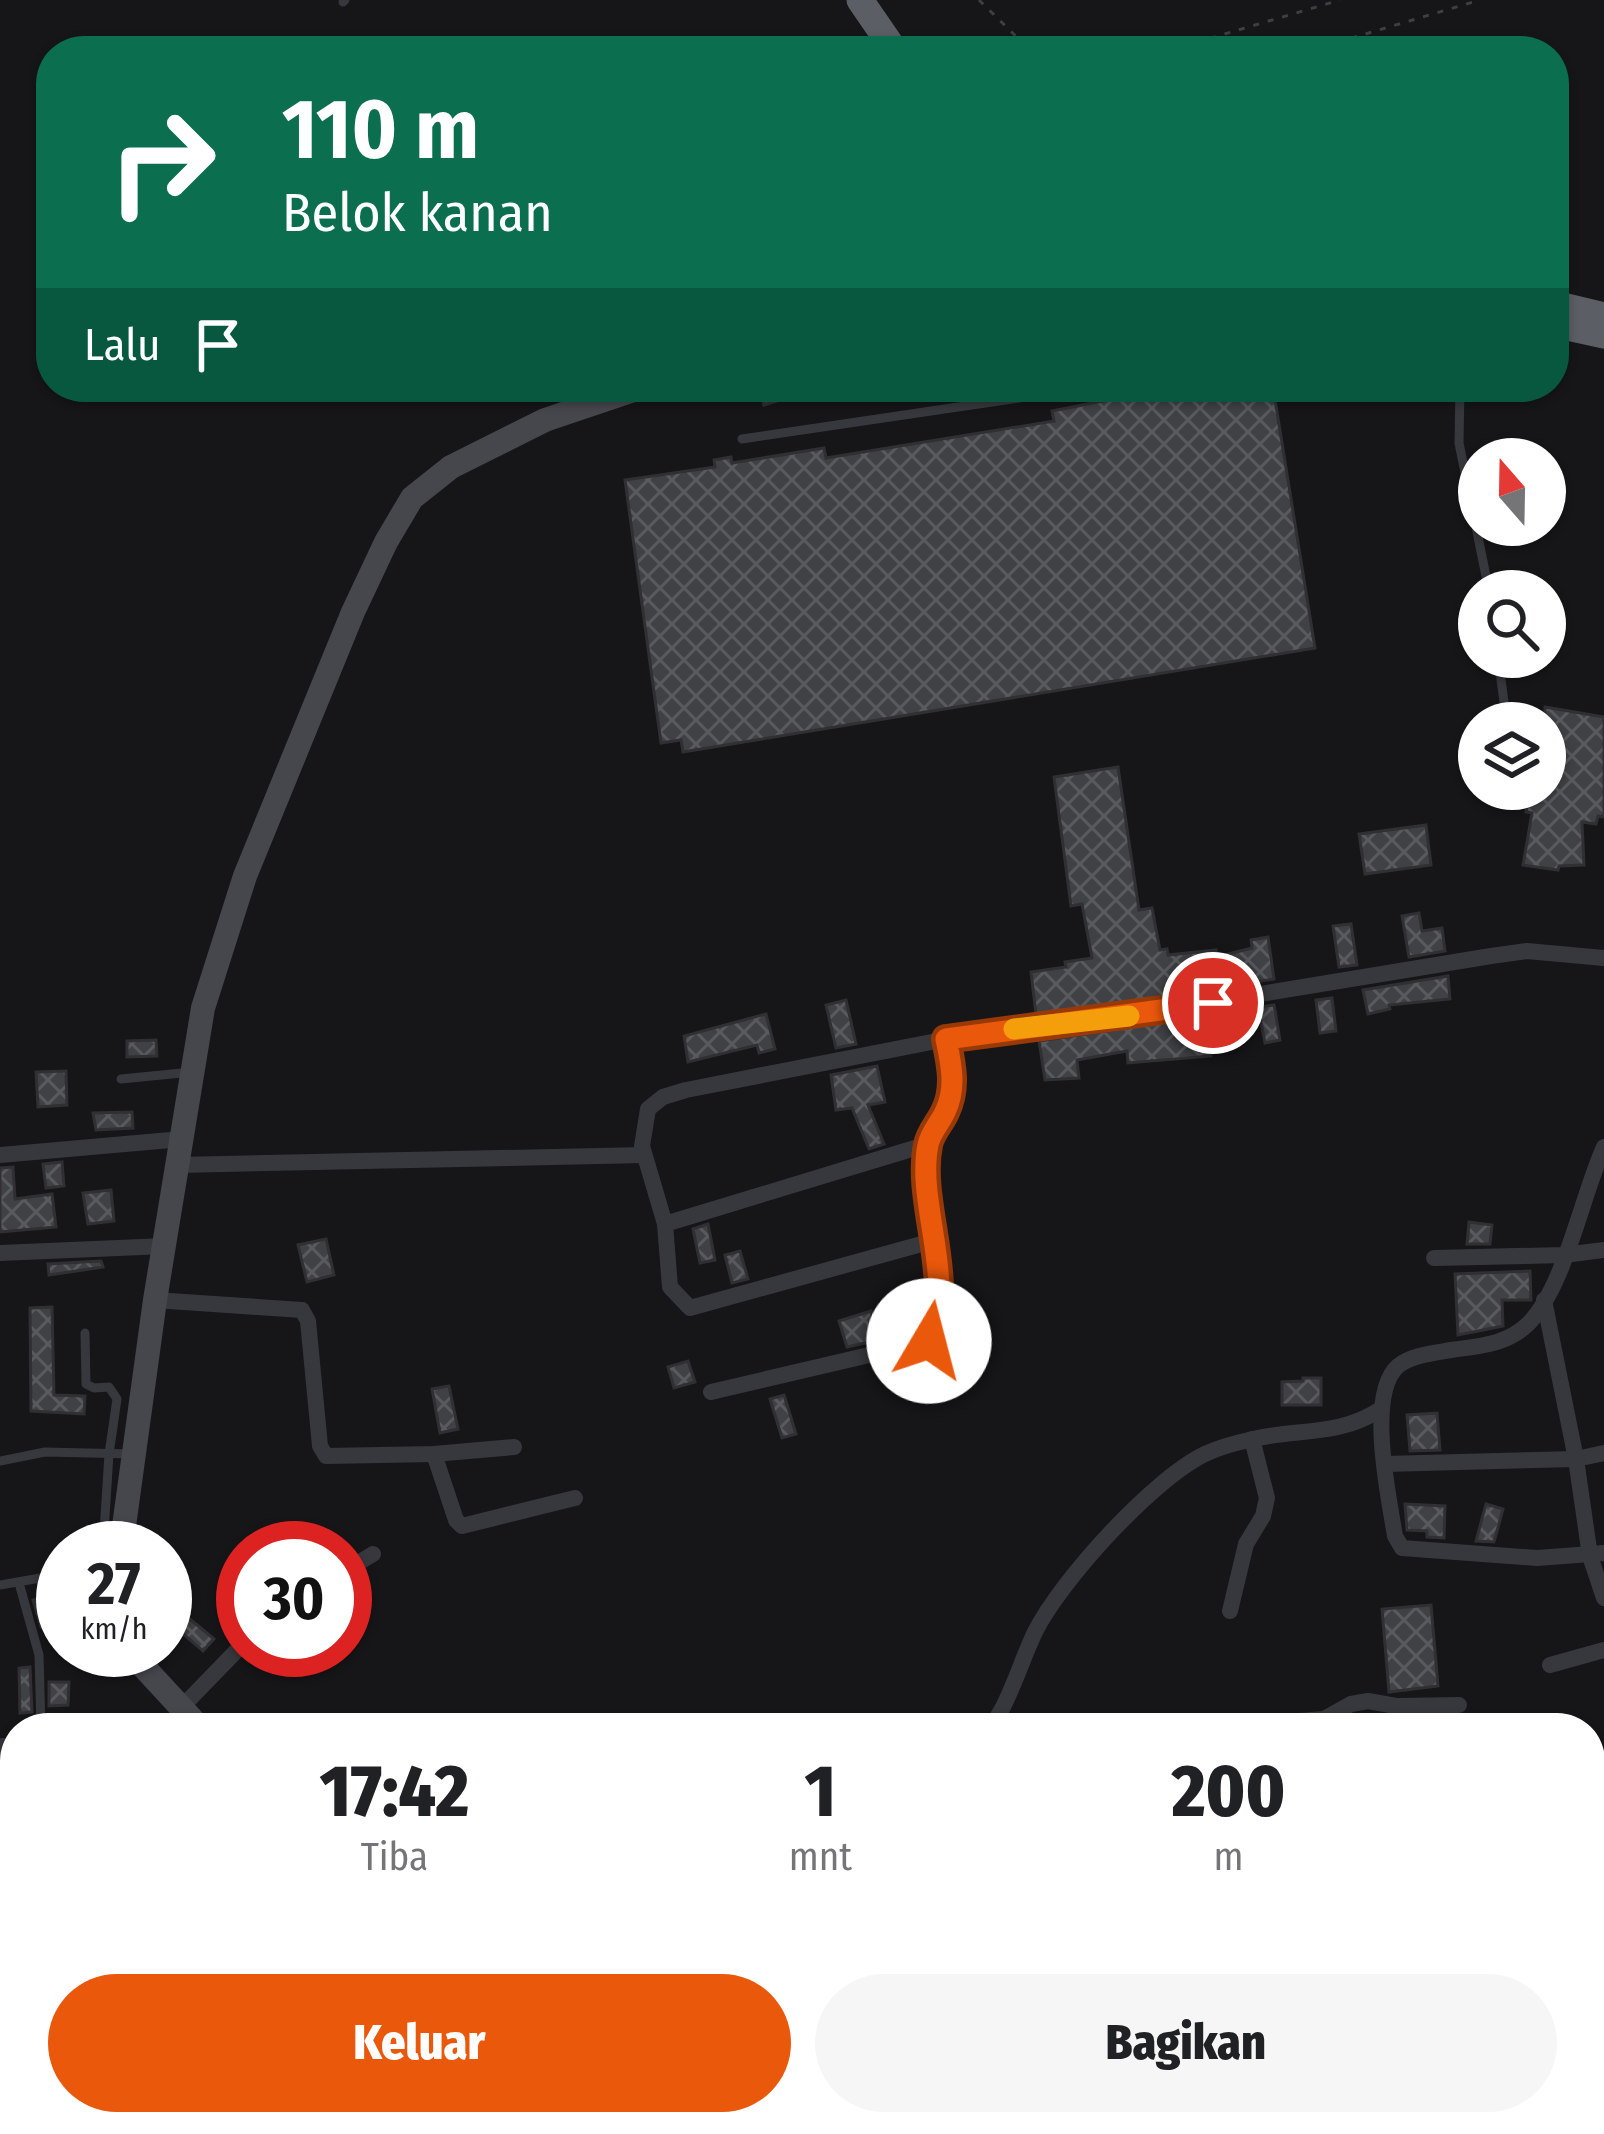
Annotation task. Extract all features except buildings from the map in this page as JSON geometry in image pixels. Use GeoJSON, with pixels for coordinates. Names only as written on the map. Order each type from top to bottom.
{"type":"FeatureCollection","features":[{"type":"Feature","properties":{"kind":"highway"},"geometry":{"type":"LineString","coordinates":[[869,11],[898,36]]}},
{"type":"Feature","properties":{"kind":"highway"},"geometry":{"type":"LineString","coordinates":[[1569,308],[1604,316]]}},
{"type":"Feature","properties":{"kind":"highway"},"geometry":{"type":"LineString","coordinates":[[1569,327],[1604,335]]}},
{"type":"Feature","properties":{"kind":"main road"},"geometry":{"type":"LineString","coordinates":[[122,1521],[121,1454],[165,1246],[203,1008],[245,876],[353,612],[412,498],[480,449],[599,402]]}},
{"type":"Feature","properties":{"kind":"main road"},"geometry":{"type":"LineString","coordinates":[[150,1677],[180,1713]]}},
{"type":"Feature","properties":{"kind":"street"},"geometry":{"type":"LineString","coordinates":[[936,1240],[690,1308],[670,1287],[665,1224],[644,1155],[647,1109],[663,1097],[946,1039],[1096,1021],[1527,951],[1604,958]]}},
{"type":"Feature","properties":{"kind":"street"},"geometry":{"type":"LineString","coordinates":[[711,1392],[929,1341],[938,1276],[927,1179],[928,1144],[951,1097],[946,1039]]}},
{"type":"Feature","properties":{"kind":"street"},"geometry":{"type":"LineString","coordinates":[[0,1155],[182,1139]]}},
{"type":"Feature","properties":{"kind":"street"},"geometry":{"type":"LineString","coordinates":[[665,1224],[928,1144]]}},
{"type":"Feature","properties":{"kind":"street"},"geometry":{"type":"LineString","coordinates":[[1597,1554],[1537,1558],[1402,1548],[1395,1537],[1384,1464],[1382,1409],[1392,1373],[1403,1363],[1508,1340],[1530,1322],[1564,1255],[1603,1151]]}},
{"type":"Feature","properties":{"kind":"street"},"geometry":{"type":"LineString","coordinates":[[178,1165],[644,1155]]}},
{"type":"Feature","properties":{"kind":"street"},"geometry":{"type":"LineString","coordinates":[[0,1253],[165,1246]]}},
{"type":"Feature","properties":{"kind":"street"},"geometry":{"type":"LineString","coordinates":[[1434,1258],[1604,1250]]}},
{"type":"Feature","properties":{"kind":"street"},"geometry":{"type":"LineString","coordinates":[[154,1300],[302,1310],[308,1321],[322,1452],[333,1457],[514,1447]]}},
{"type":"Feature","properties":{"kind":"street"},"geometry":{"type":"LineString","coordinates":[[1544,1300],[1604,1598]]}},
{"type":"Feature","properties":{"kind":"street"},"geometry":{"type":"LineString","coordinates":[[994,1713],[1013,1688],[1035,1633],[1068,1582],[1142,1502],[1180,1470],[1205,1454],[1252,1439],[1338,1430],[1382,1409]]}},
{"type":"Feature","properties":{"kind":"street"},"geometry":{"type":"LineString","coordinates":[[1230,1611],[1246,1544],[1263,1516],[1267,1498],[1252,1439]]}},
{"type":"Feature","properties":{"kind":"street"},"geometry":{"type":"LineString","coordinates":[[1384,1464],[1576,1459],[1604,1453]]}},
{"type":"Feature","properties":{"kind":"street"},"geometry":{"type":"LineString","coordinates":[[434,1454],[456,1520],[463,1526],[575,1498]]}},
{"type":"Feature","properties":{"kind":"street"},"geometry":{"type":"LineString","coordinates":[[1550,1665],[1604,1650]]}},
{"type":"Feature","properties":{"kind":"street"},"geometry":{"type":"LineString","coordinates":[[194,1713],[220,1677]]}},
{"type":"Feature","properties":{"kind":"street"},"geometry":{"type":"LineString","coordinates":[[1331,1713],[1368,1701],[1396,1706],[1460,1705]]}},
{"type":"Feature","properties":{"kind":"lane"},"geometry":{"type":"LineString","coordinates":[[742,439],[992,402]]}},
{"type":"Feature","properties":{"kind":"lane"},"geometry":{"type":"LineString","coordinates":[[1460,402],[1459,443],[1485,570]]}},
{"type":"Feature","properties":{"kind":"lane"},"geometry":{"type":"LineString","coordinates":[[121,1079],[192,1072]]}},
{"type":"Feature","properties":{"kind":"lane"},"geometry":{"type":"LineString","coordinates":[[86,1333],[86,1384],[109,1387],[117,1399],[121,1454],[109,1521]]}},
{"type":"Feature","properties":{"kind":"lane"},"geometry":{"type":"LineString","coordinates":[[0,1461],[45,1452],[121,1454]]}},
{"type":"Feature","properties":{"kind":"lane"},"geometry":{"type":"LineString","coordinates":[[0,1585],[36,1580]]}},
{"type":"Feature","properties":{"kind":"lane"},"geometry":{"type":"LineString","coordinates":[[19,1583],[39,1655],[40,1713]]}},
{"type":"Feature","properties":{"kind":"path"},"geometry":{"type":"LineString","coordinates":[[980,0],[1015,36]]}},
{"type":"Feature","properties":{"kind":"path"},"geometry":{"type":"LineString","coordinates":[[1218,36],[1340,0]]}},
{"type":"Feature","properties":{"kind":"path"},"geometry":{"type":"LineString","coordinates":[[1359,36],[1480,0]]}},
{"type":"Feature","properties":{"kind":"slow traffic"},"geometry":{"type":"LineString","coordinates":[[1014,1029],[1129,1016]]}},
{"type":"Feature","properties":{"kind":"route"},"geometry":{"type":"LineString","coordinates":[[929,1341],[938,1276],[927,1179],[928,1144],[951,1097],[946,1039],[1213,1003]]}}]}
